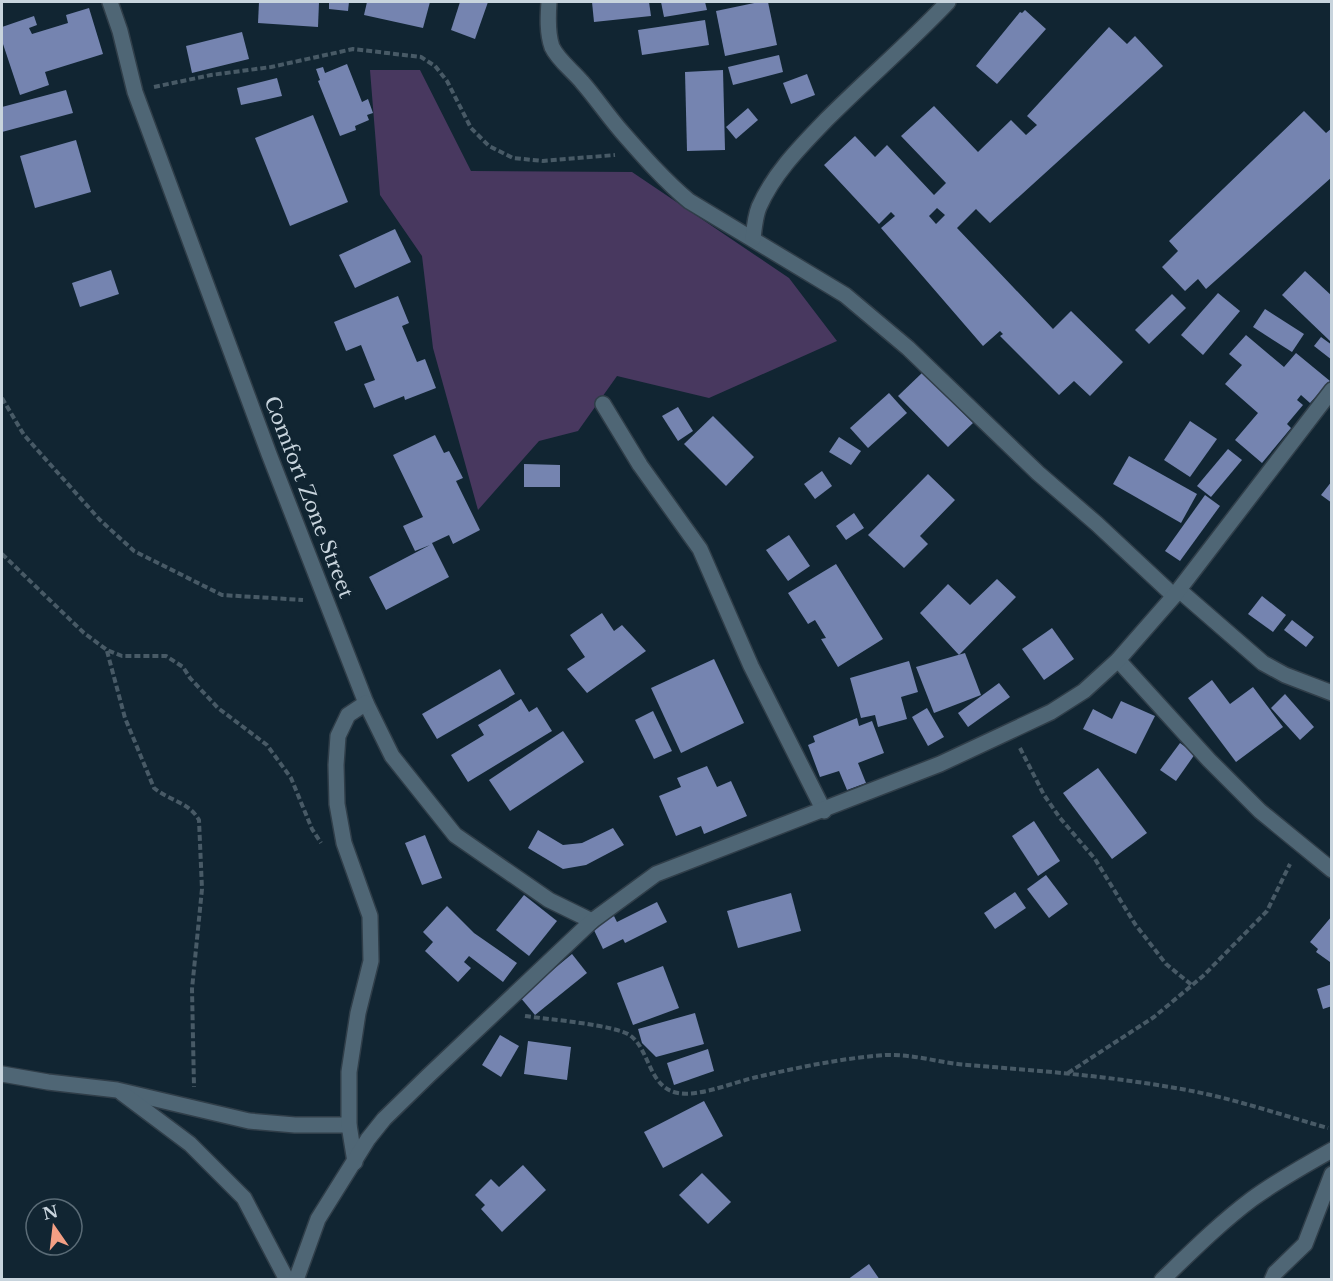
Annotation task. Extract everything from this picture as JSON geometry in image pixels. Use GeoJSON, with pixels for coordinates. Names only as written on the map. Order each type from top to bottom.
{"type":"FeatureCollection","features":[{"type":"Feature","properties":{"kind":"street","name":"Comfort Zone Street"},"geometry":{"type":"LineString","coordinates":[[110,2],[120,31],[135,92],[269,454],[366,703],[392,756],[455,835],[549,900],[592,921]]}},
{"type":"Feature","properties":{"kind":"street"},"geometry":{"type":"LineString","coordinates":[[549,2],[552,47],[621,132],[643,153],[672,187],[689,201],[844,296],[908,348],[1038,473],[1176,593],[1263,663],[1285,675],[1332,693]]}},
{"type":"Feature","properties":{"kind":"street"},"geometry":{"type":"LineString","coordinates":[[753,239],[758,210],[774,179],[796,151],[948,2]]}},
{"type":"Feature","properties":{"kind":"street"},"geometry":{"type":"LineString","coordinates":[[296,1280],[318,1219],[368,1139],[384,1119],[592,921],[656,874],[940,764],[1051,712],[1084,691],[1118,660],[1176,593],[1332,390]]}},
{"type":"Feature","properties":{"kind":"street"},"geometry":{"type":"LineString","coordinates":[[603,404],[640,465],[700,549],[751,666],[824,810]]}},
{"type":"Feature","properties":{"kind":"street"},"geometry":{"type":"LineString","coordinates":[[1118,660],[1209,760],[1260,811],[1332,870]]}},
{"type":"Feature","properties":{"kind":"street"},"geometry":{"type":"LineString","coordinates":[[355,1162],[349,1125],[349,1072],[358,1013],[371,961],[370,916],[344,843],[338,804],[336,765],[338,736],[348,715],[366,703]]}},
{"type":"Feature","properties":{"kind":"street"},"geometry":{"type":"LineString","coordinates":[[2,1074],[117,1090],[249,1121],[295,1125],[349,1125]]}},
{"type":"Feature","properties":{"kind":"street"},"geometry":{"type":"LineString","coordinates":[[117,1090],[190,1144],[244,1198],[287,1280]]}},
{"type":"Feature","properties":{"kind":"street"},"geometry":{"type":"LineString","coordinates":[[1162,1280],[1252,1199],[1332,1150]]}},
{"type":"Feature","properties":{"kind":"street"},"geometry":{"type":"LineString","coordinates":[[1272,1280],[1275,1273],[1305,1244],[1332,1174]]}},
{"type":"Feature","properties":{"kind":"path"},"geometry":{"type":"LineString","coordinates":[[135,92],[211,75],[271,67],[353,49],[421,57],[435,66],[447,81],[471,128],[489,146],[513,158],[543,161],[643,153]]}},
{"type":"Feature","properties":{"kind":"path"},"geometry":{"type":"LineString","coordinates":[[2,398],[24,435],[100,520],[134,551],[222,595],[328,602]]}},
{"type":"Feature","properties":{"kind":"path"},"geometry":{"type":"LineString","coordinates":[[2,554],[84,633],[106,650],[122,656],[166,656],[183,666],[190,678],[218,708],[267,745],[291,778],[312,829],[323,846]]}},
{"type":"Feature","properties":{"kind":"path"},"geometry":{"type":"LineString","coordinates":[[106,650],[125,718],[154,788],[193,810],[199,820],[202,889],[192,989],[195,1108]]}},
{"type":"Feature","properties":{"kind":"path"},"geometry":{"type":"LineString","coordinates":[[1013,731],[1044,795],[1060,818],[1095,859],[1135,924],[1166,964],[1193,986]]}},
{"type":"Feature","properties":{"kind":"path"},"geometry":{"type":"LineString","coordinates":[[1067,1073],[1154,1017],[1193,986],[1266,911],[1300,845]]}},
{"type":"Feature","properties":{"kind":"path"},"geometry":{"type":"LineString","coordinates":[[495,1012],[622,1030],[640,1044],[661,1085],[675,1093],[689,1094],[758,1077],[853,1058],[890,1055],[959,1065],[1067,1073],[1198,1092],[1332,1129]]}},
{"type":"Feature","properties":{"kind":"shaded area"},"geometry":{"type":"Polygon","coordinates":[[[370,70],[420,70],[471,171],[632,172],[789,278],[837,341],[709,398],[617,376],[578,431],[539,441],[478,510],[433,348],[422,256],[380,195],[370,70]]]}},
{"type":"Feature","properties":{"kind":"building"},"geometry":{"type":"Polygon","coordinates":[[[259,2],[319,2],[318,27],[258,23],[259,2]]]}},
{"type":"Feature","properties":{"kind":"building"},"geometry":{"type":"Polygon","coordinates":[[[329,2],[349,2],[348,11],[329,9],[329,2]]]}},
{"type":"Feature","properties":{"kind":"building"},"geometry":{"type":"Polygon","coordinates":[[[367,2],[430,2],[423,28],[364,15],[367,2]]]}},
{"type":"Feature","properties":{"kind":"building"},"geometry":{"type":"Polygon","coordinates":[[[460,2],[488,2],[475,39],[451,30],[460,2]]]}},
{"type":"Feature","properties":{"kind":"building"},"geometry":{"type":"Polygon","coordinates":[[[592,2],[649,2],[651,16],[594,22],[592,2]]]}},
{"type":"Feature","properties":{"kind":"building"},"geometry":{"type":"Polygon","coordinates":[[[661,2],[705,2],[707,10],[664,17],[661,2]]]}},
{"type":"Feature","properties":{"kind":"building"},"geometry":{"type":"Polygon","coordinates":[[[768,2],[777,45],[725,56],[716,11],[768,2]]]}},
{"type":"Feature","properties":{"kind":"building"},"geometry":{"type":"Polygon","coordinates":[[[89,8],[103,54],[45,72],[49,85],[20,95],[2,41],[2,27],[34,16],[37,25],[29,28],[32,34],[68,23],[66,15],[89,8]]]}},
{"type":"Feature","properties":{"kind":"building"},"geometry":{"type":"Polygon","coordinates":[[[1025,10],[1046,29],[997,84],[976,66],[1020,12],[1025,10]]]}},
{"type":"Feature","properties":{"kind":"building"},"geometry":{"type":"Polygon","coordinates":[[[705,20],[709,45],[642,55],[638,30],[705,20]]]}},
{"type":"Feature","properties":{"kind":"building"},"geometry":{"type":"Polygon","coordinates":[[[1109,27],[1127,44],[1135,36],[1163,66],[990,223],[976,209],[957,228],[1053,329],[1071,311],[1123,362],[1090,396],[1074,381],[1059,395],[1000,336],[1003,334],[1000,331],[983,346],[881,228],[895,216],[891,212],[879,224],[824,165],[855,136],[875,157],[887,145],[934,195],[946,183],[901,136],[934,106],[978,152],[1011,120],[1026,135],[1037,125],[1027,116],[1109,27]],[[937,208],[929,216],[936,224],[945,215],[937,208]]]}},
{"type":"Feature","properties":{"kind":"building"},"geometry":{"type":"Polygon","coordinates":[[[242,32],[249,59],[192,73],[186,46],[242,32]]]}},
{"type":"Feature","properties":{"kind":"building"},"geometry":{"type":"Polygon","coordinates":[[[779,55],[783,72],[733,85],[728,67],[779,55]]]}},
{"type":"Feature","properties":{"kind":"building"},"geometry":{"type":"Polygon","coordinates":[[[347,64],[362,102],[368,99],[373,113],[367,115],[369,120],[355,126],[356,130],[340,136],[318,81],[320,80],[316,69],[323,67],[325,73],[347,64]]]}},
{"type":"Feature","properties":{"kind":"building"},"geometry":{"type":"Polygon","coordinates":[[[723,70],[725,150],[687,151],[685,72],[723,70]]]}},
{"type":"Feature","properties":{"kind":"building"},"geometry":{"type":"Polygon","coordinates":[[[807,74],[815,95],[791,104],[783,83],[807,74]]]}},
{"type":"Feature","properties":{"kind":"building"},"geometry":{"type":"Polygon","coordinates":[[[277,78],[282,96],[241,105],[237,88],[277,78]]]}},
{"type":"Feature","properties":{"kind":"building"},"geometry":{"type":"Polygon","coordinates":[[[66,90],[73,113],[2,132],[2,107],[66,90]]]}},
{"type":"Feature","properties":{"kind":"building"},"geometry":{"type":"Polygon","coordinates":[[[748,108],[758,120],[736,139],[726,127],[748,108]]]}},
{"type":"Feature","properties":{"kind":"building"},"geometry":{"type":"Polygon","coordinates":[[[1304,111],[1326,133],[1332,128],[1332,177],[1206,289],[1198,279],[1185,291],[1162,267],[1178,251],[1169,241],[1304,111]]]}},
{"type":"Feature","properties":{"kind":"building"},"geometry":{"type":"Polygon","coordinates":[[[313,115],[348,202],[290,226],[255,138],[313,115]]]}},
{"type":"Feature","properties":{"kind":"building"},"geometry":{"type":"Polygon","coordinates":[[[76,140],[91,192],[35,208],[20,156],[76,140]]]}},
{"type":"Feature","properties":{"kind":"building"},"geometry":{"type":"Polygon","coordinates":[[[395,229],[411,262],[355,288],[339,255],[395,229]]]}},
{"type":"Feature","properties":{"kind":"building"},"geometry":{"type":"Polygon","coordinates":[[[111,270],[119,294],[80,307],[72,283],[111,270]]]}},
{"type":"Feature","properties":{"kind":"building"},"geometry":{"type":"Polygon","coordinates":[[[1305,271],[1332,296],[1332,340],[1330,341],[1282,295],[1305,271]]]}},
{"type":"Feature","properties":{"kind":"building"},"geometry":{"type":"Polygon","coordinates":[[[1218,293],[1240,311],[1203,355],[1181,335],[1218,293]]]}},
{"type":"Feature","properties":{"kind":"building"},"geometry":{"type":"Polygon","coordinates":[[[1172,294],[1186,308],[1149,344],[1135,330],[1172,294]]]}},
{"type":"Feature","properties":{"kind":"building"},"geometry":{"type":"Polygon","coordinates":[[[398,296],[409,323],[402,326],[417,362],[425,359],[436,388],[405,400],[404,396],[374,408],[364,384],[375,380],[361,345],[346,351],[334,322],[398,296]]]}},
{"type":"Feature","properties":{"kind":"building"},"geometry":{"type":"Polygon","coordinates":[[[1265,309],[1304,334],[1292,352],[1253,327],[1265,309]]]}},
{"type":"Feature","properties":{"kind":"building"},"geometry":{"type":"Polygon","coordinates":[[[1246,335],[1284,367],[1296,353],[1330,381],[1310,403],[1301,395],[1297,400],[1303,405],[1287,424],[1291,428],[1262,463],[1235,440],[1258,413],[1225,384],[1242,365],[1229,354],[1246,335]]]}},
{"type":"Feature","properties":{"kind":"building"},"geometry":{"type":"Polygon","coordinates":[[[1321,337],[1332,345],[1332,360],[1314,346],[1321,337]]]}},
{"type":"Feature","properties":{"kind":"building"},"geometry":{"type":"Polygon","coordinates":[[[923,372],[973,423],[948,447],[898,396],[923,372]]]}},
{"type":"Feature","properties":{"kind":"building"},"geometry":{"type":"Polygon","coordinates":[[[889,393],[907,413],[868,448],[850,428],[889,393]]]}},
{"type":"Feature","properties":{"kind":"building"},"geometry":{"type":"Polygon","coordinates":[[[678,407],[693,431],[678,441],[662,416],[678,407]]]}},
{"type":"Feature","properties":{"kind":"building"},"geometry":{"type":"Polygon","coordinates":[[[713,416],[754,457],[726,486],[684,444],[713,416]]]}},
{"type":"Feature","properties":{"kind":"building"},"geometry":{"type":"Polygon","coordinates":[[[1190,421],[1217,439],[1190,477],[1164,460],[1190,421]]]}},
{"type":"Feature","properties":{"kind":"building"},"geometry":{"type":"Polygon","coordinates":[[[435,435],[444,453],[449,451],[463,478],[456,481],[480,530],[453,544],[449,535],[432,543],[449,577],[386,610],[369,577],[430,545],[415,551],[403,526],[423,517],[393,455],[435,435]]]}},
{"type":"Feature","properties":{"kind":"building"},"geometry":{"type":"Polygon","coordinates":[[[839,437],[861,451],[851,465],[829,452],[839,437]]]}},
{"type":"Feature","properties":{"kind":"building"},"geometry":{"type":"Polygon","coordinates":[[[1228,449],[1242,460],[1211,497],[1197,486],[1228,449]]]}},
{"type":"Feature","properties":{"kind":"building"},"geometry":{"type":"Polygon","coordinates":[[[1129,456],[1197,494],[1181,523],[1113,484],[1129,456]]]}},
{"type":"Feature","properties":{"kind":"building"},"geometry":{"type":"Polygon","coordinates":[[[524,464],[560,465],[560,487],[524,487],[524,464]]]}},
{"type":"Feature","properties":{"kind":"building"},"geometry":{"type":"Polygon","coordinates":[[[822,471],[832,486],[815,499],[804,484],[822,471]]]}},
{"type":"Feature","properties":{"kind":"building"},"geometry":{"type":"Polygon","coordinates":[[[928,474],[955,500],[920,536],[928,544],[904,568],[868,535],[928,474]]]}},
{"type":"Feature","properties":{"kind":"building"},"geometry":{"type":"Polygon","coordinates":[[[1332,481],[1332,503],[1321,495],[1332,481]]]}},
{"type":"Feature","properties":{"kind":"building"},"geometry":{"type":"Polygon","coordinates":[[[1205,495],[1220,506],[1180,561],[1165,551],[1205,495]]]}},
{"type":"Feature","properties":{"kind":"building"},"geometry":{"type":"Polygon","coordinates":[[[854,513],[864,528],[846,540],[836,526],[854,513]]]}},
{"type":"Feature","properties":{"kind":"building"},"geometry":{"type":"Polygon","coordinates":[[[789,535],[810,566],[788,581],[766,550],[789,535]]]}},
{"type":"Feature","properties":{"kind":"building"},"geometry":{"type":"Polygon","coordinates":[[[836,564],[883,639],[838,667],[821,639],[826,638],[815,620],[808,624],[788,593],[836,564]]]}},
{"type":"Feature","properties":{"kind":"building"},"geometry":{"type":"Polygon","coordinates":[[[997,579],[1016,597],[959,655],[920,613],[948,584],[970,605],[997,579]]]}},
{"type":"Feature","properties":{"kind":"building"},"geometry":{"type":"Polygon","coordinates":[[[1262,596],[1286,615],[1273,632],[1248,614],[1262,596]]]}},
{"type":"Feature","properties":{"kind":"building"},"geometry":{"type":"Polygon","coordinates":[[[602,613],[614,631],[622,625],[646,651],[587,693],[567,669],[585,657],[570,635],[602,613]]]}},
{"type":"Feature","properties":{"kind":"building"},"geometry":{"type":"Polygon","coordinates":[[[1292,620],[1314,637],[1306,647],[1284,630],[1292,620]]]}},
{"type":"Feature","properties":{"kind":"building"},"geometry":{"type":"Polygon","coordinates":[[[1052,628],[1074,659],[1044,680],[1022,649],[1052,628]]]}},
{"type":"Feature","properties":{"kind":"building"},"geometry":{"type":"Polygon","coordinates":[[[965,653],[981,695],[934,713],[916,667],[965,653]]]}},
{"type":"Feature","properties":{"kind":"building"},"geometry":{"type":"Polygon","coordinates":[[[714,659],[744,723],[681,753],[651,688],[714,659]]]}},
{"type":"Feature","properties":{"kind":"building"},"geometry":{"type":"Polygon","coordinates":[[[909,661],[918,692],[901,697],[907,719],[878,727],[875,715],[861,718],[850,678],[909,661]]]}},
{"type":"Feature","properties":{"kind":"building"},"geometry":{"type":"Polygon","coordinates":[[[500,669],[515,694],[437,739],[422,714],[500,669]]]}},
{"type":"Feature","properties":{"kind":"building"},"geometry":{"type":"Polygon","coordinates":[[[1212,680],[1230,704],[1253,687],[1283,727],[1236,762],[1188,698],[1212,680]]]}},
{"type":"Feature","properties":{"kind":"building"},"geometry":{"type":"Polygon","coordinates":[[[999,683],[1010,697],[968,727],[958,713],[999,683]]]}},
{"type":"Feature","properties":{"kind":"building"},"geometry":{"type":"Polygon","coordinates":[[[1285,694],[1314,727],[1300,740],[1271,708],[1285,694]]]}},
{"type":"Feature","properties":{"kind":"building"},"geometry":{"type":"Polygon","coordinates":[[[521,699],[529,712],[537,707],[552,731],[468,782],[451,755],[484,735],[478,725],[521,699]]]}},
{"type":"Feature","properties":{"kind":"building"},"geometry":{"type":"Polygon","coordinates":[[[1121,701],[1155,716],[1136,754],[1083,729],[1093,709],[1112,719],[1121,701]]]}},
{"type":"Feature","properties":{"kind":"building"},"geometry":{"type":"Polygon","coordinates":[[[927,708],[944,737],[928,746],[912,717],[927,708]]]}},
{"type":"Feature","properties":{"kind":"building"},"geometry":{"type":"Polygon","coordinates":[[[653,711],[672,751],[654,759],[635,720],[653,711]]]}},
{"type":"Feature","properties":{"kind":"building"},"geometry":{"type":"Polygon","coordinates":[[[857,718],[859,726],[872,721],[884,753],[858,763],[866,783],[847,790],[839,771],[820,777],[808,745],[815,742],[813,736],[857,718]]]}},
{"type":"Feature","properties":{"kind":"building"},"geometry":{"type":"Polygon","coordinates":[[[563,731],[584,762],[510,811],[489,780],[563,731]]]}},
{"type":"Feature","properties":{"kind":"building"},"geometry":{"type":"Polygon","coordinates":[[[1180,743],[1195,754],[1176,781],[1160,770],[1180,743]]]}},
{"type":"Feature","properties":{"kind":"building"},"geometry":{"type":"Polygon","coordinates":[[[707,766],[717,787],[731,781],[747,816],[704,834],[701,826],[676,836],[659,796],[681,787],[677,778],[707,766]]]}},
{"type":"Feature","properties":{"kind":"building"},"geometry":{"type":"Polygon","coordinates":[[[1098,768],[1147,833],[1112,859],[1063,793],[1098,768]]]}},
{"type":"Feature","properties":{"kind":"building"},"geometry":{"type":"Polygon","coordinates":[[[1034,821],[1060,861],[1038,876],[1012,836],[1034,821]]]}},
{"type":"Feature","properties":{"kind":"building"},"geometry":{"type":"Polygon","coordinates":[[[613,828],[624,845],[586,865],[563,869],[528,848],[538,830],[563,845],[582,843],[613,828]]]}},
{"type":"Feature","properties":{"kind":"building"},"geometry":{"type":"Polygon","coordinates":[[[425,835],[442,878],[422,885],[405,843],[425,835]]]}},
{"type":"Feature","properties":{"kind":"building"},"geometry":{"type":"Polygon","coordinates":[[[1046,875],[1068,904],[1049,918],[1027,889],[1046,875]]]}},
{"type":"Feature","properties":{"kind":"building"},"geometry":{"type":"Polygon","coordinates":[[[1015,892],[1026,908],[995,929],[984,913],[1015,892]]]}},
{"type":"Feature","properties":{"kind":"building"},"geometry":{"type":"Polygon","coordinates":[[[791,893],[801,931],[738,948],[727,911],[791,893]]]}},
{"type":"Feature","properties":{"kind":"building"},"geometry":{"type":"Polygon","coordinates":[[[524,895],[557,921],[529,956],[496,930],[524,895]]]}},
{"type":"Feature","properties":{"kind":"building"},"geometry":{"type":"Polygon","coordinates":[[[657,902],[667,922],[625,943],[623,939],[603,949],[592,926],[614,916],[617,922],[657,902]]]}},
{"type":"Feature","properties":{"kind":"building"},"geometry":{"type":"Polygon","coordinates":[[[447,906],[474,933],[517,963],[503,982],[469,956],[464,962],[471,968],[458,982],[425,951],[433,942],[423,932],[447,906]]]}},
{"type":"Feature","properties":{"kind":"building"},"geometry":{"type":"Polygon","coordinates":[[[1332,916],[1332,960],[1330,962],[1316,952],[1318,949],[1310,942],[1332,916]]]}},
{"type":"Feature","properties":{"kind":"building"},"geometry":{"type":"Polygon","coordinates":[[[572,954],[587,973],[535,1015],[520,997],[572,954]]]}},
{"type":"Feature","properties":{"kind":"building"},"geometry":{"type":"Polygon","coordinates":[[[663,966],[679,1008],[633,1025],[617,983],[663,966]]]}},
{"type":"Feature","properties":{"kind":"building"},"geometry":{"type":"Polygon","coordinates":[[[1332,984],[1332,1006],[1323,1009],[1317,989],[1332,984]]]}},
{"type":"Feature","properties":{"kind":"building"},"geometry":{"type":"Polygon","coordinates":[[[695,1013],[704,1044],[656,1057],[642,1043],[638,1029],[695,1013]]]}},
{"type":"Feature","properties":{"kind":"building"},"geometry":{"type":"Polygon","coordinates":[[[500,1035],[519,1046],[501,1077],[482,1065],[500,1035]]]}},
{"type":"Feature","properties":{"kind":"building"},"geometry":{"type":"Polygon","coordinates":[[[528,1041],[571,1047],[567,1080],[524,1074],[528,1041]]]}},
{"type":"Feature","properties":{"kind":"building"},"geometry":{"type":"Polygon","coordinates":[[[708,1049],[714,1071],[674,1085],[667,1063],[708,1049]]]}},
{"type":"Feature","properties":{"kind":"building"},"geometry":{"type":"Polygon","coordinates":[[[704,1101],[723,1136],[663,1168],[644,1132],[704,1101]]]}},
{"type":"Feature","properties":{"kind":"building"},"geometry":{"type":"Polygon","coordinates":[[[523,1165],[546,1190],[502,1232],[481,1209],[485,1205],[475,1195],[491,1179],[499,1187],[523,1165]]]}},
{"type":"Feature","properties":{"kind":"building"},"geometry":{"type":"Polygon","coordinates":[[[702,1173],[731,1202],[708,1224],[679,1195],[702,1173]]]}},
{"type":"Feature","properties":{"kind":"building"},"geometry":{"type":"Polygon","coordinates":[[[869,1264],[880,1280],[847,1280],[869,1264]]]}}]}
